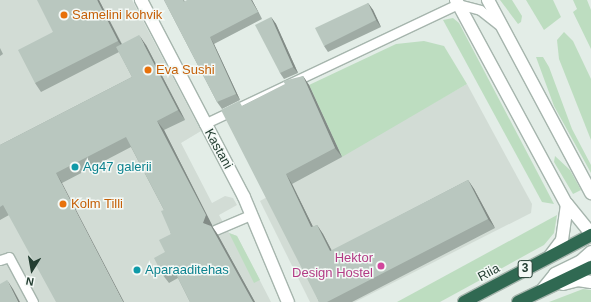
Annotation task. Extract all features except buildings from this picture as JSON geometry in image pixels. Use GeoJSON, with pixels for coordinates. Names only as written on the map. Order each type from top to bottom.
{"type":"FeatureCollection","features":[{"type":"Feature","properties":{"kind":"highway","name":"Riia"},"geometry":{"type":"LineString","coordinates":[[464,302],[550,256],[590,243]]}},
{"type":"Feature","properties":{"kind":"highway","name":"3"},"geometry":{"type":"LineString","coordinates":[[518,302],[591,267]]}},
{"type":"Feature","properties":{"kind":"street","name":"Kastani"},"geometry":{"type":"LineString","coordinates":[[141,0],[251,215],[288,302]]}},
{"type":"Feature","properties":{"kind":"street"},"geometry":{"type":"LineString","coordinates":[[488,0],[498,24],[591,193]]}},
{"type":"Feature","properties":{"kind":"street"},"geometry":{"type":"LineString","coordinates":[[457,2],[567,204],[590,243],[580,262],[555,274],[543,289]]}},
{"type":"Feature","properties":{"kind":"street"},"geometry":{"type":"LineString","coordinates":[[550,256],[566,227],[567,204]]}},
{"type":"Feature","properties":{"kind":"street"},"geometry":{"type":"LineString","coordinates":[[543,289],[578,280],[591,282]]}},
{"type":"Feature","properties":{"kind":"lane"},"geometry":{"type":"LineString","coordinates":[[204,124],[457,2],[480,10],[498,24]]}},
{"type":"Feature","properties":{"kind":"lane"},"geometry":{"type":"LineString","coordinates":[[215,230],[251,215]]}},
{"type":"Feature","properties":{"kind":"lane"},"geometry":{"type":"LineString","coordinates":[[0,260],[9,257],[33,302]]}},
{"type":"Feature","properties":{"kind":"shaded area"},"geometry":{"type":"Polygon","coordinates":[[[0,0],[132,0],[201,131],[181,143],[212,203],[225,196],[233,198],[237,205],[219,215],[229,233],[237,236],[271,302],[0,302],[0,0]]]}},
{"type":"Feature","properties":{"kind":"shaded area"},"geometry":{"type":"Polygon","coordinates":[[[467,84],[532,204],[531,213],[355,302],[310,302],[260,201],[467,84]]]}},
{"type":"Feature","properties":{"kind":"green space"},"geometry":{"type":"Polygon","coordinates":[[[500,0],[512,0],[522,16],[521,22],[518,24],[500,0]]]}},
{"type":"Feature","properties":{"kind":"green space"},"geometry":{"type":"Polygon","coordinates":[[[526,0],[553,0],[561,17],[544,30],[526,0]]]}},
{"type":"Feature","properties":{"kind":"green space"},"geometry":{"type":"Polygon","coordinates":[[[573,0],[587,0],[591,10],[591,49],[573,12],[577,9],[573,0]]]}},
{"type":"Feature","properties":{"kind":"green space"},"geometry":{"type":"Polygon","coordinates":[[[453,18],[459,23],[554,204],[542,202],[443,20],[453,18]]]}},
{"type":"Feature","properties":{"kind":"green space"},"geometry":{"type":"Polygon","coordinates":[[[564,32],[573,41],[591,79],[591,140],[559,59],[557,40],[564,32]]]}},
{"type":"Feature","properties":{"kind":"green space"},"geometry":{"type":"Polygon","coordinates":[[[424,41],[444,46],[467,84],[342,157],[309,85],[396,44],[424,41]]]}},
{"type":"Feature","properties":{"kind":"green space"},"geometry":{"type":"Polygon","coordinates":[[[536,57],[543,57],[549,67],[572,129],[591,165],[591,173],[554,106],[536,57]]]}},
{"type":"Feature","properties":{"kind":"green space"},"geometry":{"type":"Polygon","coordinates":[[[555,156],[570,170],[581,190],[573,194],[554,162],[555,156]]]}},
{"type":"Feature","properties":{"kind":"green space"},"geometry":{"type":"Polygon","coordinates":[[[557,215],[554,233],[544,245],[440,302],[397,302],[557,215]]]}},
{"type":"Feature","properties":{"kind":"green space"},"geometry":{"type":"Polygon","coordinates":[[[229,233],[237,236],[260,280],[254,283],[229,233]]]}},
{"type":"Feature","properties":{"kind":"green space"},"geometry":{"type":"Polygon","coordinates":[[[583,289],[591,290],[591,302],[549,302],[583,289]]]}},
{"type":"Feature","properties":{"kind":"place","name":"Samelini kohvik"},"geometry":{"type":"Point","coordinates":[64,15]}},
{"type":"Feature","properties":{"kind":"place","name":"Eva Sushi"},"geometry":{"type":"Point","coordinates":[148,70]}},
{"type":"Feature","properties":{"kind":"place","name":"Ag47 galerii"},"geometry":{"type":"Point","coordinates":[75,167]}},
{"type":"Feature","properties":{"kind":"place","name":"Kolm Tilli"},"geometry":{"type":"Point","coordinates":[63,204]}},
{"type":"Feature","properties":{"kind":"place","name":"Hektor Design Hostel"},"geometry":{"type":"Point","coordinates":[381,266]}},
{"type":"Feature","properties":{"kind":"place","name":"Aparaaditehas"},"geometry":{"type":"Point","coordinates":[137,270]}}]}
